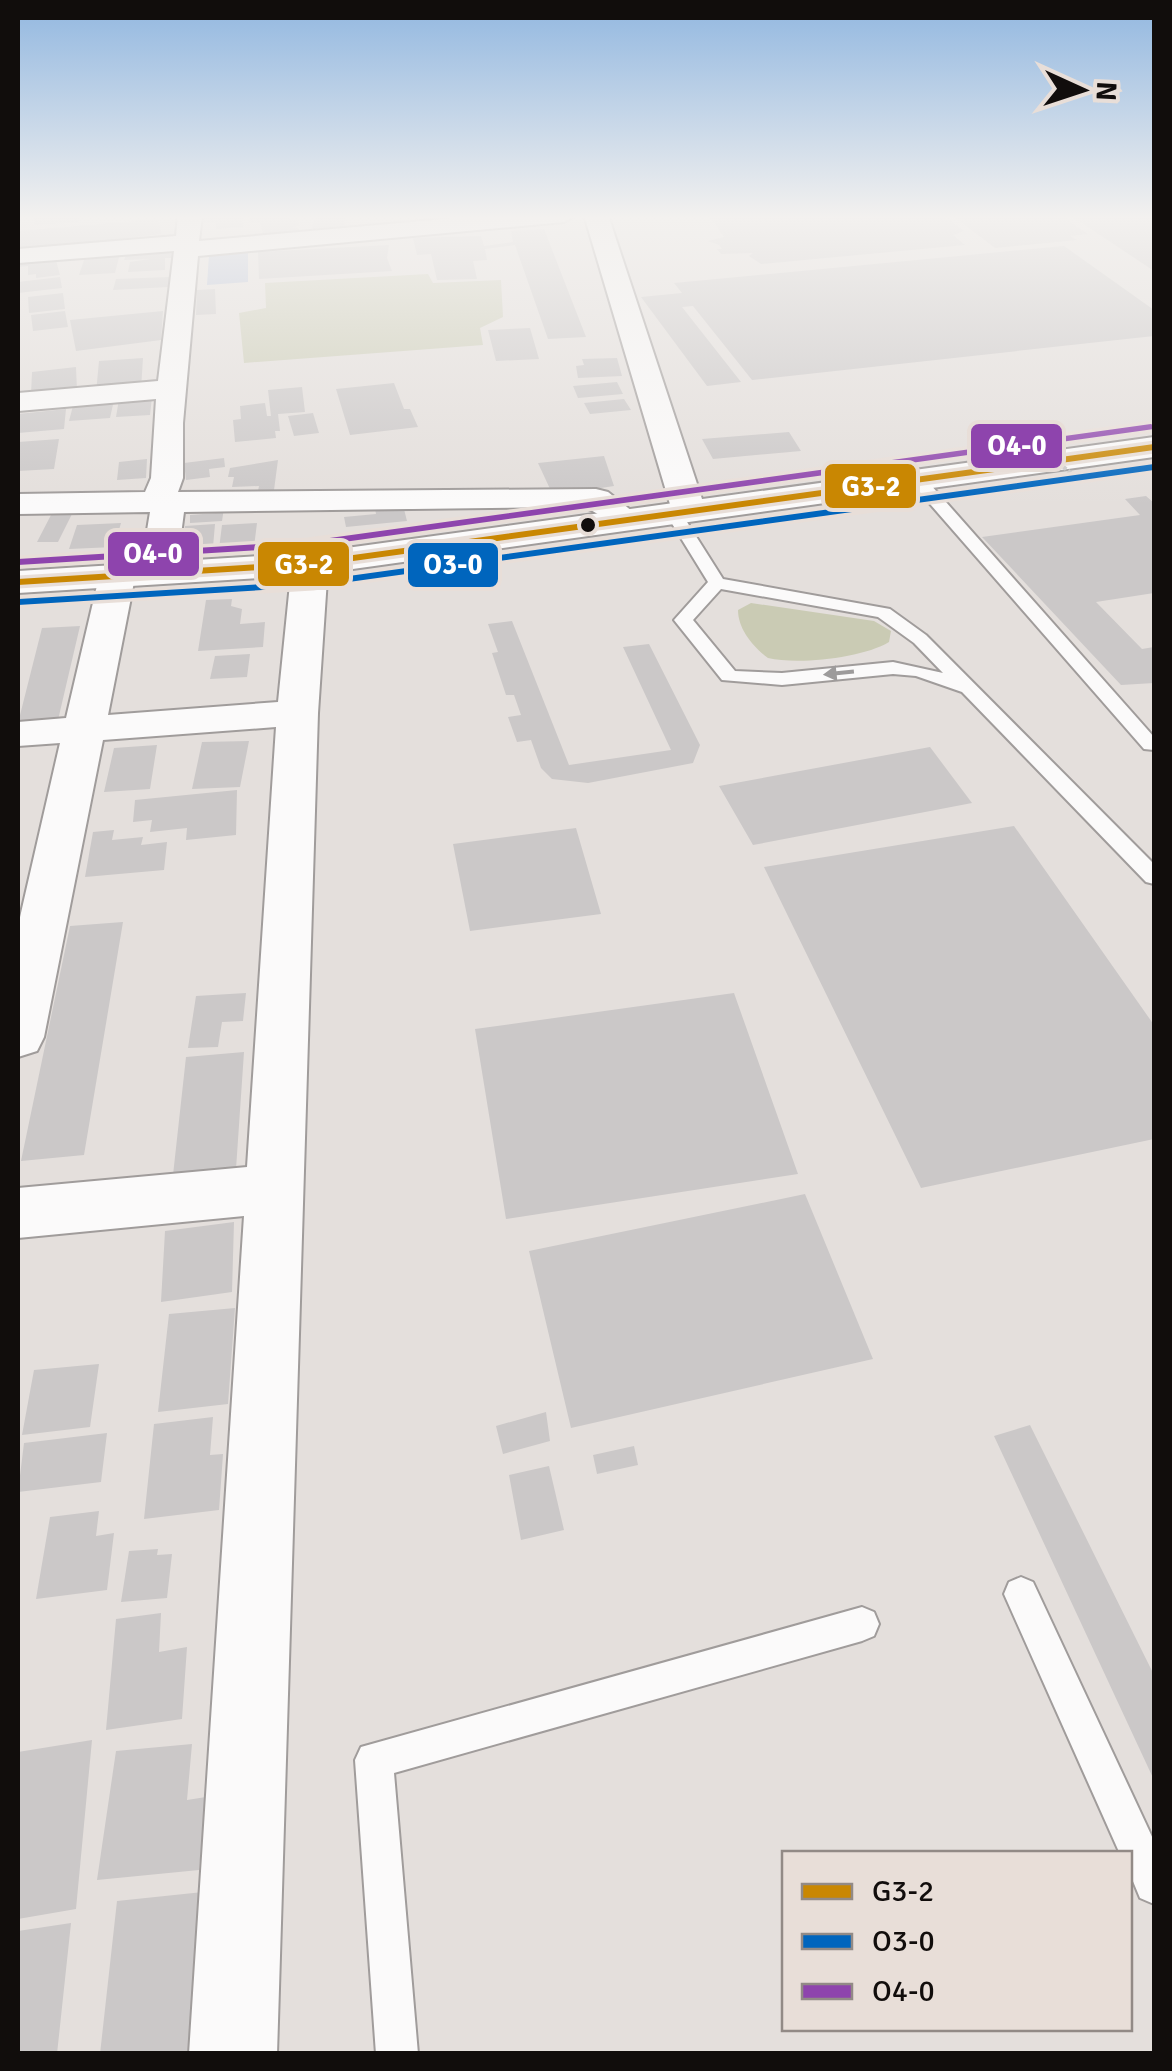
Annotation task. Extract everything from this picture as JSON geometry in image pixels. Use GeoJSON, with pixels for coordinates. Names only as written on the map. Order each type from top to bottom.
{"type":"FeatureCollection","features":[{"type":"Feature","properties":{"kind":"street"},"geometry":{"type":"LineString","coordinates":[[18,1037],[82,729],[138,575],[167,509],[162,502],[179,312]]}},
{"type":"Feature","properties":{"kind":"street"},"geometry":{"type":"LineString","coordinates":[[626,312],[689,511]]}},
{"type":"Feature","properties":{"kind":"street"},"geometry":{"type":"LineString","coordinates":[[18,402],[171,389]]}},
{"type":"Feature","properties":{"kind":"street"},"geometry":{"type":"LineString","coordinates":[[130,426],[168,423]]}},
{"type":"Feature","properties":{"kind":"street"},"geometry":{"type":"LineString","coordinates":[[18,582],[310,564],[916,478],[1147,453]]}},
{"type":"Feature","properties":{"kind":"street"},"geometry":{"type":"LineString","coordinates":[[18,504],[561,496],[596,500],[625,519]]}},
{"type":"Feature","properties":{"kind":"street"},"geometry":{"type":"LineString","coordinates":[[233,2054],[296,713],[310,564]]}},
{"type":"Feature","properties":{"kind":"street"},"geometry":{"type":"LineString","coordinates":[[18,734],[296,713]]}},
{"type":"Feature","properties":{"kind":"street"},"geometry":{"type":"LineString","coordinates":[[18,1214],[274,1188]]}},
{"type":"Feature","properties":{"kind":"lane"},"geometry":{"type":"LineString","coordinates":[[916,478],[1150,745],[1154,744]]}},
{"type":"Feature","properties":{"kind":"lane"},"geometry":{"type":"LineString","coordinates":[[689,511],[679,522],[716,583],[884,614],[908,631],[1154,878]]}},
{"type":"Feature","properties":{"kind":"lane"},"geometry":{"type":"LineString","coordinates":[[716,583],[683,620],[728,676],[782,679],[892,668],[919,672],[968,689]]}},
{"type":"Feature","properties":{"kind":"lane"},"geometry":{"type":"LineString","coordinates":[[892,668],[908,631]]}},
{"type":"Feature","properties":{"kind":"lane"},"geometry":{"type":"LineString","coordinates":[[1021,1594],[1154,1884]]}},
{"type":"Feature","properties":{"kind":"lane"},"geometry":{"type":"LineString","coordinates":[[396,2054],[374,1760],[862,1624]]}},
{"type":"Feature","properties":{"kind":"path"},"geometry":{"type":"LineString","coordinates":[[1040,446],[1075,477],[1147,453]]}},
{"type":"Feature","properties":{"kind":"green space"},"geometry":{"type":"Polygon","coordinates":[[[503,312],[503,317],[480,328],[483,345],[244,363],[239,313],[503,312]]]}},
{"type":"Feature","properties":{"kind":"green space"},"geometry":{"type":"Polygon","coordinates":[[[751,603],[874,621],[891,631],[889,642],[830,659],[768,658],[752,643],[741,624],[738,610],[751,603]]]}},
{"type":"Feature","properties":{"kind":"building"},"geometry":{"type":"Polygon","coordinates":[[[65,312],[68,327],[33,331],[31,315],[65,312]]]}},
{"type":"Feature","properties":{"kind":"building"},"geometry":{"type":"Polygon","coordinates":[[[163,312],[161,340],[76,351],[70,320],[163,312]]]}},
{"type":"Feature","properties":{"kind":"building"},"geometry":{"type":"Polygon","coordinates":[[[538,312],[576,312],[586,337],[548,339],[538,312]]]}},
{"type":"Feature","properties":{"kind":"building"},"geometry":{"type":"Polygon","coordinates":[[[652,312],[686,312],[741,382],[707,386],[652,312]]]}},
{"type":"Feature","properties":{"kind":"building"},"geometry":{"type":"Polygon","coordinates":[[[698,312],[1154,312],[1154,336],[752,380],[698,312]]]}},
{"type":"Feature","properties":{"kind":"building"},"geometry":{"type":"Polygon","coordinates":[[[530,328],[539,359],[496,361],[488,330],[530,328]]]}},
{"type":"Feature","properties":{"kind":"building"},"geometry":{"type":"Polygon","coordinates":[[[143,358],[141,389],[96,393],[99,361],[143,358]]]}},
{"type":"Feature","properties":{"kind":"building"},"geometry":{"type":"Polygon","coordinates":[[[617,358],[622,376],[578,378],[576,366],[584,365],[582,359],[617,358]]]}},
{"type":"Feature","properties":{"kind":"building"},"geometry":{"type":"Polygon","coordinates":[[[76,367],[77,391],[31,394],[32,372],[76,367]]]}},
{"type":"Feature","properties":{"kind":"building"},"geometry":{"type":"Polygon","coordinates":[[[617,382],[623,394],[578,398],[573,386],[617,382]]]}},
{"type":"Feature","properties":{"kind":"building"},"geometry":{"type":"Polygon","coordinates":[[[394,383],[404,409],[410,409],[418,427],[350,435],[336,389],[394,383]]]}},
{"type":"Feature","properties":{"kind":"building"},"geometry":{"type":"Polygon","coordinates":[[[302,387],[305,412],[278,414],[280,431],[275,431],[276,438],[235,442],[233,420],[241,419],[240,406],[265,403],[267,416],[271,416],[268,390],[302,387]]]}},
{"type":"Feature","properties":{"kind":"building"},"geometry":{"type":"Polygon","coordinates":[[[152,397],[150,415],[116,417],[119,399],[152,397]]]}},
{"type":"Feature","properties":{"kind":"building"},"geometry":{"type":"Polygon","coordinates":[[[624,399],[631,410],[590,414],[584,403],[624,399]]]}},
{"type":"Feature","properties":{"kind":"building"},"geometry":{"type":"Polygon","coordinates":[[[114,400],[110,418],[69,421],[74,402],[114,400]]]}},
{"type":"Feature","properties":{"kind":"building"},"geometry":{"type":"Polygon","coordinates":[[[66,409],[64,429],[18,433],[18,414],[66,409]]]}},
{"type":"Feature","properties":{"kind":"building"},"geometry":{"type":"Polygon","coordinates":[[[313,413],[319,433],[294,436],[288,416],[313,413]]]}},
{"type":"Feature","properties":{"kind":"building"},"geometry":{"type":"Polygon","coordinates":[[[789,432],[801,451],[713,459],[702,439],[789,432]]]}},
{"type":"Feature","properties":{"kind":"building"},"geometry":{"type":"Polygon","coordinates":[[[59,439],[54,469],[18,471],[18,442],[59,439]]]}},
{"type":"Feature","properties":{"kind":"building"},"geometry":{"type":"Polygon","coordinates":[[[604,456],[614,486],[581,491],[551,491],[538,463],[604,456]]]}},
{"type":"Feature","properties":{"kind":"building"},"geometry":{"type":"Polygon","coordinates":[[[224,458],[225,467],[209,469],[210,477],[186,480],[184,463],[224,458]]]}},
{"type":"Feature","properties":{"kind":"building"},"geometry":{"type":"Polygon","coordinates":[[[147,459],[146,478],[117,480],[119,462],[147,459]]]}},
{"type":"Feature","properties":{"kind":"building"},"geometry":{"type":"Polygon","coordinates":[[[278,460],[274,490],[232,487],[234,477],[228,477],[230,468],[278,460]]]}},
{"type":"Feature","properties":{"kind":"building"},"geometry":{"type":"Polygon","coordinates":[[[1146,496],[1154,503],[1154,593],[1096,602],[1142,649],[1154,647],[1154,683],[1121,685],[982,537],[1140,515],[1125,499],[1146,496]]]}},
{"type":"Feature","properties":{"kind":"building"},"geometry":{"type":"Polygon","coordinates":[[[403,505],[407,521],[346,527],[344,517],[376,514],[375,508],[403,505]]]}},
{"type":"Feature","properties":{"kind":"building"},"geometry":{"type":"Polygon","coordinates":[[[216,508],[224,508],[222,521],[190,523],[190,515],[216,513],[216,508]]]}},
{"type":"Feature","properties":{"kind":"building"},"geometry":{"type":"Polygon","coordinates":[[[72,514],[58,542],[37,542],[51,515],[72,514]]]}},
{"type":"Feature","properties":{"kind":"building"},"geometry":{"type":"Polygon","coordinates":[[[121,523],[114,547],[69,549],[77,525],[121,523]]]}},
{"type":"Feature","properties":{"kind":"building"},"geometry":{"type":"Polygon","coordinates":[[[257,523],[254,547],[219,549],[222,525],[257,523]]]}},
{"type":"Feature","properties":{"kind":"building"},"geometry":{"type":"Polygon","coordinates":[[[215,524],[213,547],[182,549],[185,526],[215,524]]]}},
{"type":"Feature","properties":{"kind":"building"},"geometry":{"type":"Polygon","coordinates":[[[232,599],[231,606],[242,609],[240,624],[265,622],[263,647],[198,651],[206,600],[232,599]]]}},
{"type":"Feature","properties":{"kind":"building"},"geometry":{"type":"Polygon","coordinates":[[[512,621],[569,765],[671,750],[623,647],[649,644],[700,745],[693,763],[588,783],[552,779],[541,768],[531,740],[517,742],[508,717],[521,715],[514,695],[506,695],[492,653],[498,652],[488,624],[512,621]]]}},
{"type":"Feature","properties":{"kind":"building"},"geometry":{"type":"Polygon","coordinates":[[[80,626],[58,720],[18,723],[42,628],[80,626]]]}},
{"type":"Feature","properties":{"kind":"building"},"geometry":{"type":"Polygon","coordinates":[[[250,654],[247,677],[210,679],[215,656],[250,654]]]}},
{"type":"Feature","properties":{"kind":"building"},"geometry":{"type":"Polygon","coordinates":[[[249,741],[240,787],[192,789],[202,742],[249,741]]]}},
{"type":"Feature","properties":{"kind":"building"},"geometry":{"type":"Polygon","coordinates":[[[157,745],[150,789],[104,792],[114,748],[157,745]]]}},
{"type":"Feature","properties":{"kind":"building"},"geometry":{"type":"Polygon","coordinates":[[[930,747],[972,803],[753,845],[719,786],[930,747]]]}},
{"type":"Feature","properties":{"kind":"building"},"geometry":{"type":"Polygon","coordinates":[[[237,790],[236,835],[186,840],[187,828],[150,832],[152,820],[133,822],[135,800],[237,790]]]}},
{"type":"Feature","properties":{"kind":"building"},"geometry":{"type":"Polygon","coordinates":[[[1014,826],[1154,1025],[1154,1139],[921,1188],[764,867],[1014,826]]]}},
{"type":"Feature","properties":{"kind":"building"},"geometry":{"type":"Polygon","coordinates":[[[576,828],[601,914],[470,931],[453,844],[576,828]]]}},
{"type":"Feature","properties":{"kind":"building"},"geometry":{"type":"Polygon","coordinates":[[[114,830],[112,840],[143,837],[141,845],[167,842],[164,870],[85,877],[93,832],[114,830]]]}},
{"type":"Feature","properties":{"kind":"building"},"geometry":{"type":"Polygon","coordinates":[[[123,922],[84,1155],[21,1161],[70,926],[123,922]]]}},
{"type":"Feature","properties":{"kind":"building"},"geometry":{"type":"Polygon","coordinates":[[[246,993],[243,1021],[222,1022],[218,1047],[188,1048],[196,996],[246,993]]]}},
{"type":"Feature","properties":{"kind":"building"},"geometry":{"type":"Polygon","coordinates":[[[734,993],[798,1174],[506,1219],[475,1029],[734,993]]]}},
{"type":"Feature","properties":{"kind":"building"},"geometry":{"type":"Polygon","coordinates":[[[244,1052],[236,1169],[173,1175],[186,1057],[244,1052]]]}},
{"type":"Feature","properties":{"kind":"building"},"geometry":{"type":"Polygon","coordinates":[[[805,1194],[873,1359],[571,1428],[529,1251],[805,1194]]]}},
{"type":"Feature","properties":{"kind":"building"},"geometry":{"type":"Polygon","coordinates":[[[234,1222],[232,1292],[161,1302],[165,1231],[234,1222]]]}},
{"type":"Feature","properties":{"kind":"building"},"geometry":{"type":"Polygon","coordinates":[[[235,1308],[228,1404],[158,1412],[169,1314],[235,1308]]]}},
{"type":"Feature","properties":{"kind":"building"},"geometry":{"type":"Polygon","coordinates":[[[99,1364],[90,1427],[22,1435],[34,1370],[99,1364]]]}},
{"type":"Feature","properties":{"kind":"building"},"geometry":{"type":"Polygon","coordinates":[[[546,1412],[550,1441],[503,1454],[496,1426],[546,1412]]]}},
{"type":"Feature","properties":{"kind":"building"},"geometry":{"type":"Polygon","coordinates":[[[213,1417],[210,1455],[223,1454],[219,1510],[144,1519],[154,1424],[213,1417]]]}},
{"type":"Feature","properties":{"kind":"building"},"geometry":{"type":"Polygon","coordinates":[[[1030,1425],[1154,1675],[1154,1780],[994,1436],[1030,1425]]]}},
{"type":"Feature","properties":{"kind":"building"},"geometry":{"type":"Polygon","coordinates":[[[107,1433],[101,1482],[18,1492],[24,1443],[107,1433]]]}},
{"type":"Feature","properties":{"kind":"building"},"geometry":{"type":"Polygon","coordinates":[[[634,1446],[638,1465],[597,1474],[593,1455],[634,1446]]]}},
{"type":"Feature","properties":{"kind":"building"},"geometry":{"type":"Polygon","coordinates":[[[549,1466],[564,1530],[521,1540],[509,1475],[549,1466]]]}},
{"type":"Feature","properties":{"kind":"building"},"geometry":{"type":"Polygon","coordinates":[[[99,1511],[96,1536],[114,1533],[107,1590],[36,1599],[50,1517],[99,1511]]]}},
{"type":"Feature","properties":{"kind":"building"},"geometry":{"type":"Polygon","coordinates":[[[158,1549],[157,1555],[172,1554],[167,1598],[121,1602],[129,1551],[158,1549]]]}},
{"type":"Feature","properties":{"kind":"building"},"geometry":{"type":"Polygon","coordinates":[[[161,1613],[159,1652],[187,1647],[182,1719],[106,1730],[116,1619],[161,1613]]]}},
{"type":"Feature","properties":{"kind":"building"},"geometry":{"type":"Polygon","coordinates":[[[92,1740],[76,1909],[18,1919],[18,1752],[92,1740]]]}},
{"type":"Feature","properties":{"kind":"building"},"geometry":{"type":"Polygon","coordinates":[[[192,1744],[187,1800],[206,1797],[199,1870],[97,1880],[116,1751],[192,1744]]]}},
{"type":"Feature","properties":{"kind":"building"},"geometry":{"type":"Polygon","coordinates":[[[203,1892],[190,2054],[100,2054],[117,1901],[203,1892]]]}},
{"type":"Feature","properties":{"kind":"building"},"geometry":{"type":"Polygon","coordinates":[[[71,1923],[57,2054],[18,2054],[18,1931],[71,1923]]]}},
{"type":"Feature","properties":{"kind":"transit line","name":"O4-0"},"geometry":{"type":"LineString","coordinates":[[18,562],[308,544],[1151,427]]}},
{"type":"Feature","properties":{"kind":"transit line","name":"G3-2"},"geometry":{"type":"LineString","coordinates":[[18,582],[310,564],[1154,447]]}},
{"type":"Feature","properties":{"kind":"transit line","name":"O3-0"},"geometry":{"type":"LineString","coordinates":[[19,602],[313,584],[1154,467]]}}]}
